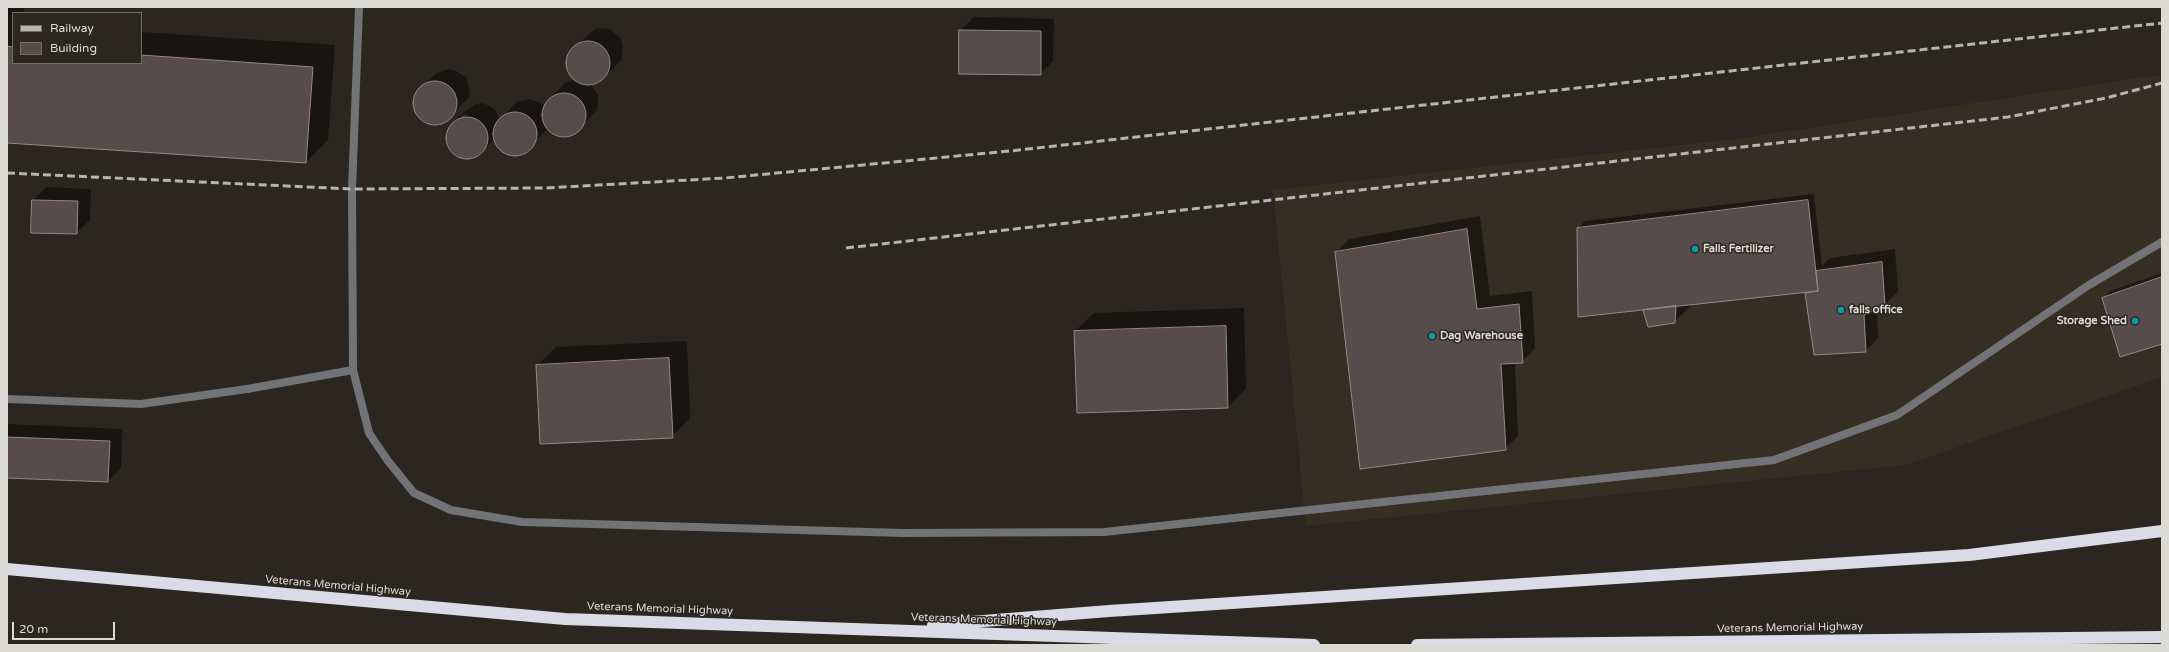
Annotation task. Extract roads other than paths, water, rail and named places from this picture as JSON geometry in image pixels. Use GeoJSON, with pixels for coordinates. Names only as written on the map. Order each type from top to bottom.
{"type":"FeatureCollection","features":[{"type":"Feature","properties":{"kind":"highway"},"geometry":{"type":"LineString","coordinates":[[874,629],[1117,611],[1969,555],[2162,531]]}},
{"type":"Feature","properties":{"kind":"highway","name":"Veterans Memorial Highway"},"geometry":{"type":"LineString","coordinates":[[7,569],[565,619],[1314,645]]}},
{"type":"Feature","properties":{"kind":"highway","name":"Veterans Memorial Highway"},"geometry":{"type":"LineString","coordinates":[[1418,645],[2162,637]]}},
{"type":"Feature","properties":{"kind":"lane"},"geometry":{"type":"LineString","coordinates":[[358,7],[352,189],[353,370],[369,433],[388,461],[414,492],[451,510],[530,522],[903,533],[1104,532],[1774,460],[1897,415],[2089,284],[2162,242]]}},
{"type":"Feature","properties":{"kind":"lane"},"geometry":{"type":"LineString","coordinates":[[7,399],[141,404],[248,389],[353,370]]}},
{"type":"Feature","properties":{"kind":"railway"},"geometry":{"type":"LineString","coordinates":[[7,173],[352,189],[546,188],[725,178],[1010,151],[2162,23]]}},
{"type":"Feature","properties":{"kind":"railway"},"geometry":{"type":"LineString","coordinates":[[846,248],[2008,117],[2106,98],[2162,83]]}},
{"type":"Feature","properties":{"kind":"place","name":"Falls Fertilizer"},"geometry":{"type":"Point","coordinates":[1695,249]}},
{"type":"Feature","properties":{"kind":"place","name":"falls office"},"geometry":{"type":"Point","coordinates":[1841,310]}},
{"type":"Feature","properties":{"kind":"place","name":"Storage Shed"},"geometry":{"type":"Point","coordinates":[2135,321]}},
{"type":"Feature","properties":{"kind":"place","name":"Dag Warehouse"},"geometry":{"type":"Point","coordinates":[1432,336]}}]}
